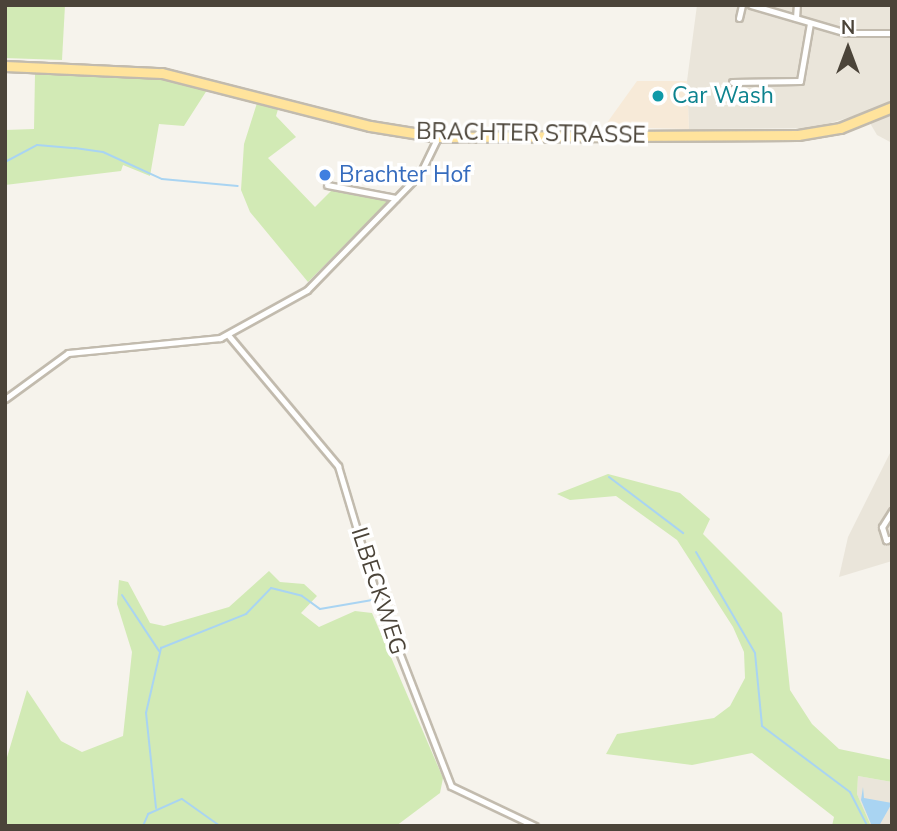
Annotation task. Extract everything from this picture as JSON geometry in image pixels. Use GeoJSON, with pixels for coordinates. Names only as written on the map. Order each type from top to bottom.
{"type":"FeatureCollection","features":[{"type":"Feature","properties":{"kind":"main road","name":"BRACHTER STRASSE"},"geometry":{"type":"LineString","coordinates":[[5,66],[171,75],[370,126],[438,136],[798,135],[840,128],[892,107]]}},
{"type":"Feature","properties":{"kind":"street"},"geometry":{"type":"LineString","coordinates":[[739,18],[742,5]]}},
{"type":"Feature","properties":{"kind":"street"},"geometry":{"type":"LineString","coordinates":[[751,5],[846,33],[892,33]]}},
{"type":"Feature","properties":{"kind":"street"},"geometry":{"type":"LineString","coordinates":[[796,18],[797,5]]}},
{"type":"Feature","properties":{"kind":"street"},"geometry":{"type":"LineString","coordinates":[[732,82],[800,81],[810,23]]}},
{"type":"Feature","properties":{"kind":"street"},"geometry":{"type":"LineString","coordinates":[[5,399],[68,353],[229,336],[316,283],[431,160],[438,136]]}},
{"type":"Feature","properties":{"kind":"street"},"geometry":{"type":"LineString","coordinates":[[327,185],[396,198]]}},
{"type":"Feature","properties":{"kind":"street","name":"ILBECKWEG"},"geometry":{"type":"LineString","coordinates":[[229,336],[338,466],[374,590],[451,786],[535,826]]}},
{"type":"Feature","properties":{"kind":"street"},"geometry":{"type":"LineString","coordinates":[[892,511],[882,527],[886,540],[892,538]]}},
{"type":"Feature","properties":{"kind":"shaded area"},"geometry":{"type":"Polygon","coordinates":[[[697,5],[892,5],[892,143],[877,135],[864,113],[814,128],[689,129],[687,81],[697,5]]]}},
{"type":"Feature","properties":{"kind":"shaded area"},"geometry":{"type":"Polygon","coordinates":[[[637,81],[687,81],[689,129],[604,127],[637,81]]]}},
{"type":"Feature","properties":{"kind":"shaded area"},"geometry":{"type":"Polygon","coordinates":[[[892,449],[892,561],[839,577],[848,537],[892,449]]]}},
{"type":"Feature","properties":{"kind":"shaded area"},"geometry":{"type":"Polygon","coordinates":[[[858,776],[892,782],[892,826],[871,826],[857,794],[858,776]]]}},
{"type":"Feature","properties":{"kind":"green space"},"geometry":{"type":"Polygon","coordinates":[[[5,5],[65,5],[62,60],[5,58],[5,5]]]}},
{"type":"Feature","properties":{"kind":"green space"},"geometry":{"type":"Polygon","coordinates":[[[35,74],[153,78],[209,87],[184,126],[159,124],[150,176],[123,165],[121,171],[5,185],[5,130],[34,129],[35,74]]]}},
{"type":"Feature","properties":{"kind":"green space"},"geometry":{"type":"Polygon","coordinates":[[[257,103],[279,106],[276,116],[296,137],[268,158],[315,207],[332,190],[389,200],[308,282],[250,212],[241,190],[244,144],[257,103]]]}},
{"type":"Feature","properties":{"kind":"green space"},"geometry":{"type":"Polygon","coordinates":[[[608,474],[680,493],[710,519],[703,534],[782,613],[790,690],[812,724],[839,749],[892,760],[892,782],[858,776],[857,794],[871,826],[832,826],[834,817],[752,753],[692,765],[606,754],[617,734],[714,718],[730,706],[745,678],[744,652],[733,627],[677,540],[616,496],[570,500],[557,494],[608,474]]]}},
{"type":"Feature","properties":{"kind":"green space"},"geometry":{"type":"Polygon","coordinates":[[[269,571],[280,582],[304,584],[317,596],[301,613],[319,627],[355,611],[372,613],[443,778],[440,793],[396,826],[5,826],[5,764],[27,690],[61,741],[82,752],[123,736],[132,652],[117,604],[119,580],[128,582],[150,623],[164,626],[229,607],[269,571]]]}},
{"type":"Feature","properties":{"kind":"water"},"geometry":{"type":"Polygon","coordinates":[[[863,787],[864,798],[892,803],[879,826],[871,824],[861,800],[863,787]]]}},
{"type":"Feature","properties":{"kind":"waterway"},"geometry":{"type":"LineString","coordinates":[[5,162],[37,145],[75,148],[103,152],[162,179],[238,186]]}},
{"type":"Feature","properties":{"kind":"waterway"},"geometry":{"type":"LineString","coordinates":[[609,477],[683,533]]}},
{"type":"Feature","properties":{"kind":"waterway"},"geometry":{"type":"LineString","coordinates":[[696,552],[755,653],[762,726],[850,792],[867,826]]}},
{"type":"Feature","properties":{"kind":"waterway"},"geometry":{"type":"LineString","coordinates":[[156,808],[146,713],[161,648],[246,614],[271,588],[302,596],[320,609],[372,600]]}},
{"type":"Feature","properties":{"kind":"waterway"},"geometry":{"type":"LineString","coordinates":[[122,595],[159,651]]}},
{"type":"Feature","properties":{"kind":"waterway"},"geometry":{"type":"LineString","coordinates":[[143,826],[148,814],[182,799],[220,826]]}},
{"type":"Feature","properties":{"kind":"place","name":"Car Wash"},"geometry":{"type":"Point","coordinates":[658,96]}},
{"type":"Feature","properties":{"kind":"place","name":"Brachter Hof"},"geometry":{"type":"Point","coordinates":[325,175]}}]}
